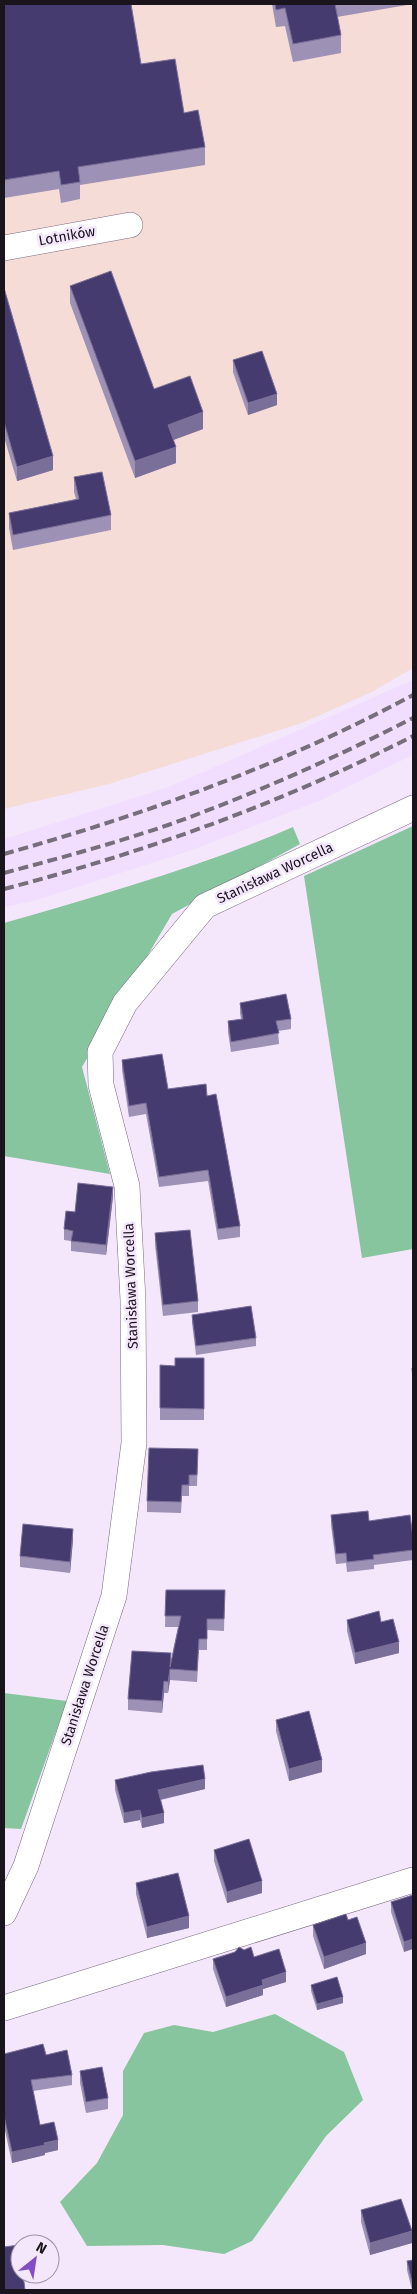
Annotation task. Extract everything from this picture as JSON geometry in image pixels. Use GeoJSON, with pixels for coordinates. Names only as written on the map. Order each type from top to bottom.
{"type":"FeatureCollection","features":[{"type":"Feature","properties":{"kind":"street","name":"Lotników"},"geometry":{"type":"LineString","coordinates":[[4,248],[130,225]]}},
{"type":"Feature","properties":{"kind":"street","name":"Stanisława Worcella"},"geometry":{"type":"LineString","coordinates":[[4,1913],[26,1866],[114,1596],[134,1443],[133,1300],[127,1186],[101,1085],[100,1052],[125,1003],[205,906],[413,808]]}},
{"type":"Feature","properties":{"kind":"street"},"geometry":{"type":"LineString","coordinates":[[4,2008],[413,1880]]}},
{"type":"Feature","properties":{"kind":"shaded area"},"geometry":{"type":"Polygon","coordinates":[[[4,4],[413,4],[413,668],[372,692],[302,723],[109,784],[4,809],[4,4]]]}},
{"type":"Feature","properties":{"kind":"shaded area"},"geometry":{"type":"Polygon","coordinates":[[[413,680],[413,755],[321,800],[195,849],[37,900],[4,907],[4,839],[169,787],[413,680]]]}},
{"type":"Feature","properties":{"kind":"green space"},"geometry":{"type":"Polygon","coordinates":[[[413,826],[413,1249],[362,1258],[304,876],[413,826]]]}},
{"type":"Feature","properties":{"kind":"green space"},"geometry":{"type":"Polygon","coordinates":[[[293,827],[300,844],[172,914],[82,1067],[110,1174],[4,1156],[4,923],[186,868],[293,827]]]}},
{"type":"Feature","properties":{"kind":"green space"},"geometry":{"type":"Polygon","coordinates":[[[4,1693],[67,1701],[21,1829],[4,1828],[4,1693]]]}},
{"type":"Feature","properties":{"kind":"green space"},"geometry":{"type":"Polygon","coordinates":[[[275,2014],[344,2052],[363,2100],[326,2136],[252,2241],[224,2254],[163,2245],[87,2246],[60,2202],[97,2163],[123,2115],[123,2071],[144,2033],[174,2025],[213,2032],[275,2014]]]}},
{"type":"Feature","properties":{"kind":"building"},"geometry":{"type":"Polygon","coordinates":[[[4,4],[131,4],[141,64],[175,59],[184,113],[198,110],[205,147],[78,167],[80,182],[61,185],[59,171],[4,180],[4,4]]]}},
{"type":"Feature","properties":{"kind":"building"},"geometry":{"type":"Polygon","coordinates":[[[275,4],[335,4],[341,35],[293,44],[285,8],[276,10],[275,4]]]}},
{"type":"Feature","properties":{"kind":"building"},"geometry":{"type":"Polygon","coordinates":[[[111,271],[154,389],[190,376],[203,412],[168,425],[176,447],[135,461],[70,286],[111,271]]]}},
{"type":"Feature","properties":{"kind":"building"},"geometry":{"type":"Polygon","coordinates":[[[4,288],[53,456],[17,467],[4,422],[4,288]]]}},
{"type":"Feature","properties":{"kind":"building"},"geometry":{"type":"Polygon","coordinates":[[[262,351],[277,394],[248,403],[233,360],[262,351]]]}},
{"type":"Feature","properties":{"kind":"building"},"geometry":{"type":"Polygon","coordinates":[[[102,472],[111,515],[13,535],[9,513],[79,499],[74,477],[102,472]]]}},
{"type":"Feature","properties":{"kind":"building"},"geometry":{"type":"Polygon","coordinates":[[[286,994],[291,1019],[276,1021],[279,1033],[231,1042],[228,1021],[243,1019],[240,1003],[286,994]]]}},
{"type":"Feature","properties":{"kind":"building"},"geometry":{"type":"Polygon","coordinates":[[[162,1054],[168,1089],[206,1084],[207,1096],[216,1094],[240,1226],[218,1229],[208,1170],[159,1177],[146,1103],[129,1106],[122,1060],[162,1054]]]}},
{"type":"Feature","properties":{"kind":"building"},"geometry":{"type":"Polygon","coordinates":[[[78,1183],[113,1187],[106,1245],[71,1241],[73,1231],[64,1229],[66,1211],[75,1212],[78,1183]]]}},
{"type":"Feature","properties":{"kind":"building"},"geometry":{"type":"Polygon","coordinates":[[[190,1230],[198,1301],[163,1305],[155,1233],[190,1230]]]}},
{"type":"Feature","properties":{"kind":"building"},"geometry":{"type":"Polygon","coordinates":[[[251,1306],[256,1338],[196,1346],[192,1315],[251,1306]]]}},
{"type":"Feature","properties":{"kind":"building"},"geometry":{"type":"Polygon","coordinates":[[[175,1358],[204,1358],[204,1409],[160,1408],[160,1365],[175,1366],[175,1358]]]}},
{"type":"Feature","properties":{"kind":"building"},"geometry":{"type":"Polygon","coordinates":[[[149,1448],[198,1449],[197,1475],[189,1475],[189,1485],[182,1485],[181,1502],[147,1501],[149,1448]]]}},
{"type":"Feature","properties":{"kind":"building"},"geometry":{"type":"Polygon","coordinates":[[[368,1511],[369,1521],[410,1515],[413,1550],[373,1555],[374,1559],[347,1562],[346,1553],[336,1554],[331,1515],[368,1511]]]}},
{"type":"Feature","properties":{"kind":"building"},"geometry":{"type":"Polygon","coordinates":[[[23,1524],[73,1529],[70,1562],[20,1556],[23,1524]]]}},
{"type":"Feature","properties":{"kind":"building"},"geometry":{"type":"Polygon","coordinates":[[[166,1590],[225,1590],[224,1619],[207,1619],[207,1639],[199,1639],[197,1671],[170,1669],[168,1682],[164,1681],[162,1701],[128,1699],[132,1651],[171,1653],[170,1667],[181,1616],[165,1616],[166,1590]]]}},
{"type":"Feature","properties":{"kind":"building"},"geometry":{"type":"Polygon","coordinates":[[[379,1611],[381,1622],[393,1619],[399,1642],[355,1653],[347,1620],[379,1611]]]}},
{"type":"Feature","properties":{"kind":"building"},"geometry":{"type":"Polygon","coordinates":[[[309,1711],[322,1760],[289,1769],[276,1720],[309,1711]]]}},
{"type":"Feature","properties":{"kind":"building"},"geometry":{"type":"Polygon","coordinates":[[[203,1765],[205,1779],[158,1790],[164,1813],[142,1818],[140,1810],[124,1813],[115,1780],[151,1772],[203,1765]]]}},
{"type":"Feature","properties":{"kind":"building"},"geometry":{"type":"Polygon","coordinates":[[[249,1839],[262,1881],[227,1892],[214,1850],[249,1839]]]}},
{"type":"Feature","properties":{"kind":"building"},"geometry":{"type":"Polygon","coordinates":[[[178,1873],[189,1916],[147,1927],[136,1883],[178,1873]]]}},
{"type":"Feature","properties":{"kind":"building"},"geometry":{"type":"Polygon","coordinates":[[[413,1895],[413,1939],[404,1942],[391,1902],[413,1895]]]}},
{"type":"Feature","properties":{"kind":"building"},"geometry":{"type":"Polygon","coordinates":[[[346,1914],[348,1920],[357,1917],[366,1943],[324,1957],[313,1925],[346,1914]]]}},
{"type":"Feature","properties":{"kind":"building"},"geometry":{"type":"Polygon","coordinates":[[[239,1947],[244,1950],[251,1947],[254,1957],[279,1949],[286,1972],[262,1980],[263,1985],[226,1997],[213,1959],[235,1952],[239,1947]]]}},
{"type":"Feature","properties":{"kind":"building"},"geometry":{"type":"Polygon","coordinates":[[[337,1977],[343,1997],[317,2004],[311,1985],[337,1977]]]}},
{"type":"Feature","properties":{"kind":"building"},"geometry":{"type":"Polygon","coordinates":[[[43,2044],[46,2055],[67,2050],[72,2075],[31,2080],[40,2125],[54,2122],[58,2140],[44,2143],[45,2145],[12,2152],[4,2116],[4,2054],[43,2044]]]}},
{"type":"Feature","properties":{"kind":"building"},"geometry":{"type":"Polygon","coordinates":[[[102,2067],[108,2098],[86,2102],[80,2071],[102,2067]]]}},
{"type":"Feature","properties":{"kind":"building"},"geometry":{"type":"Polygon","coordinates":[[[401,2199],[412,2231],[370,2243],[361,2210],[401,2199]]]}},
{"type":"Feature","properties":{"kind":"building"},"geometry":{"type":"Polygon","coordinates":[[[10,2246],[10,2284],[24,2284],[25,2290],[4,2290],[4,2247],[10,2246]]]}},
{"type":"Feature","properties":{"kind":"building"},"geometry":{"type":"Polygon","coordinates":[[[413,2260],[413,2286],[407,2261],[413,2260]]]}},
{"type":"Feature","properties":{"kind":"railway"},"geometry":{"type":"LineString","coordinates":[[4,854],[110,822],[213,786],[314,744],[413,695]]}},
{"type":"Feature","properties":{"kind":"railway"},"geometry":{"type":"LineString","coordinates":[[4,873],[130,838],[171,824],[294,775],[413,718]]}},
{"type":"Feature","properties":{"kind":"railway"},"geometry":{"type":"LineString","coordinates":[[4,889],[109,859],[213,824],[314,783],[413,736]]}}]}
